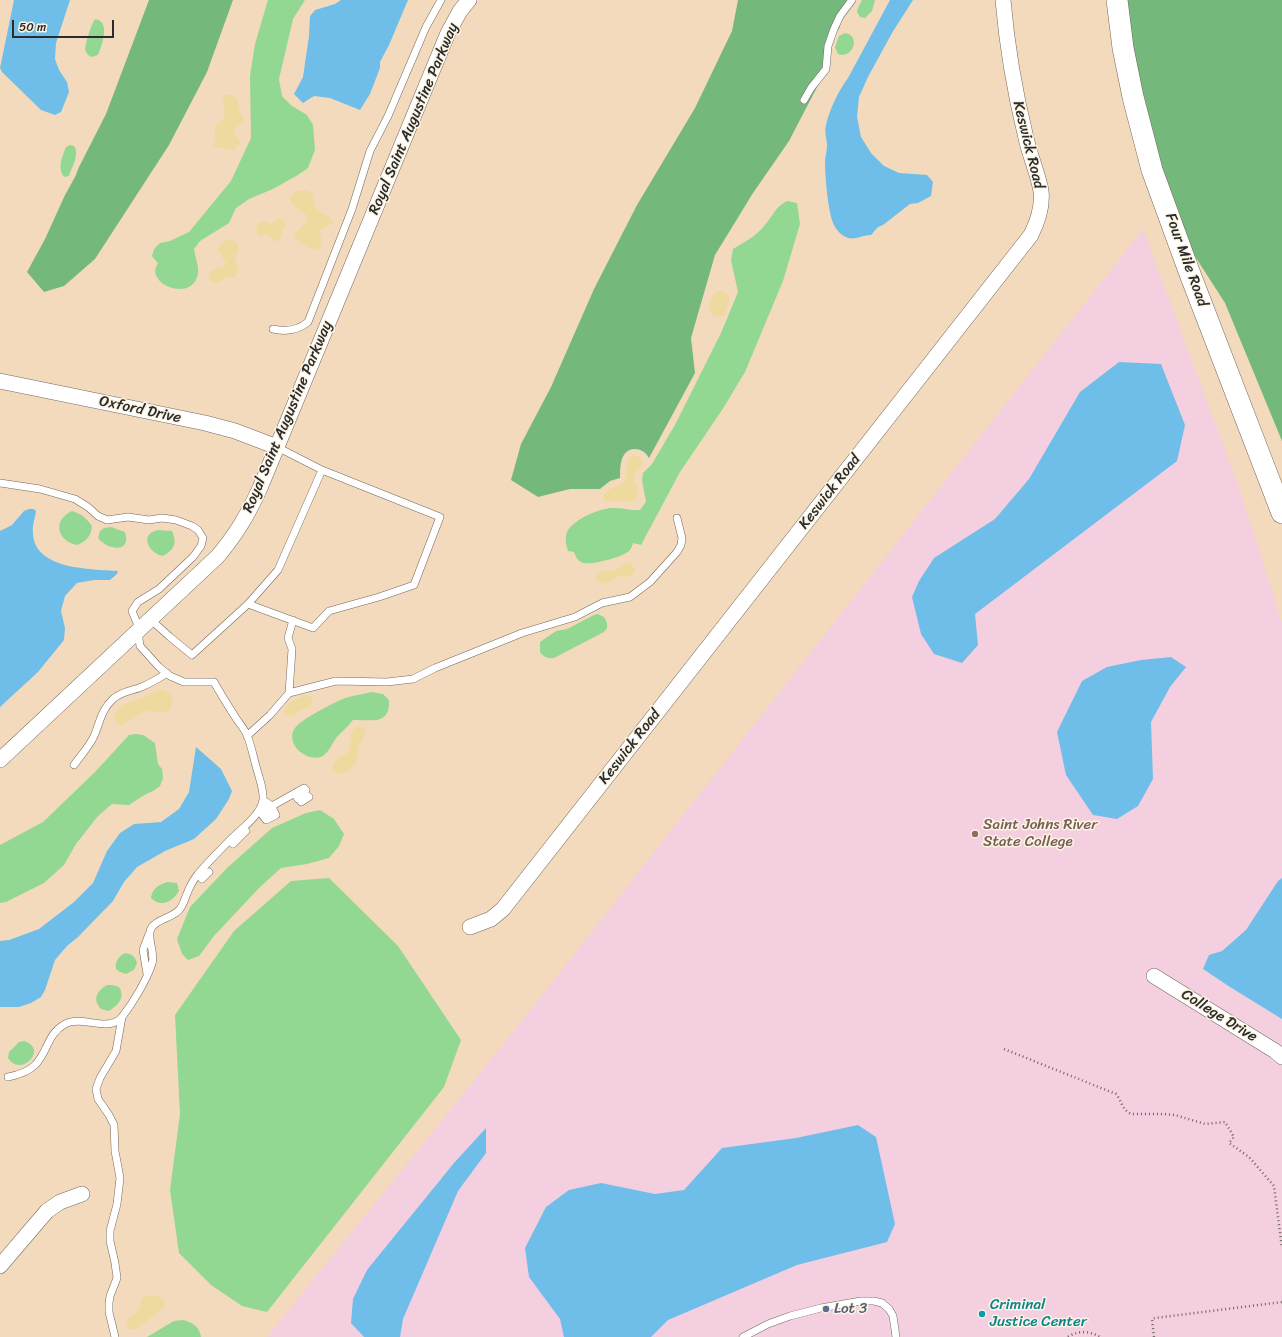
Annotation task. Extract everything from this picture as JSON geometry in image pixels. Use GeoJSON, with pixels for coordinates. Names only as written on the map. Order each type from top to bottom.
{"type":"FeatureCollection","features":[{"type":"Feature","properties":{"kind":"main road","name":"Four Mile Road"},"geometry":{"type":"LineString","coordinates":[[1117,0],[1123,48],[1133,97],[1152,170],[1190,274],[1282,513]]}},
{"type":"Feature","properties":{"kind":"street","name":"Royal Saint Augustine Parkway"},"geometry":{"type":"LineString","coordinates":[[0,760],[218,556],[234,537],[250,509],[277,448],[448,33],[460,11],[469,0]]}},
{"type":"Feature","properties":{"kind":"street","name":"Keswick Road"},"geometry":{"type":"LineString","coordinates":[[470,927],[491,919],[504,909],[1031,235],[1038,222],[1040,214],[1041,192],[1015,91],[1006,37],[1003,0]]}},
{"type":"Feature","properties":{"kind":"street","name":"Oxford Drive"},"geometry":{"type":"LineString","coordinates":[[0,381],[205,423],[235,431],[277,448]]}},
{"type":"Feature","properties":{"kind":"street","name":"College Drive"},"geometry":{"type":"LineString","coordinates":[[1154,976],[1275,1051],[1282,1057]]}},
{"type":"Feature","properties":{"kind":"street"},"geometry":{"type":"LineString","coordinates":[[0,1266],[47,1211],[60,1202],[82,1194]]}},
{"type":"Feature","properties":{"kind":"lane"},"geometry":{"type":"LineString","coordinates":[[273,329],[286,331],[294,330],[308,322],[350,217],[370,151],[388,116],[426,27],[442,0]]}},
{"type":"Feature","properties":{"kind":"lane"},"geometry":{"type":"LineString","coordinates":[[804,100],[811,88],[826,69],[828,46],[834,30],[840,16],[852,0]]}},
{"type":"Feature","properties":{"kind":"lane"},"geometry":{"type":"LineString","coordinates":[[248,604],[313,628],[329,611],[379,598],[414,585],[440,516],[322,470],[277,448]]}},
{"type":"Feature","properties":{"kind":"lane"},"geometry":{"type":"LineString","coordinates":[[150,619],[192,654],[248,604],[278,570],[322,470]]}},
{"type":"Feature","properties":{"kind":"lane"},"geometry":{"type":"LineString","coordinates":[[0,483],[40,489],[75,499],[88,506],[98,516],[107,520],[128,517],[149,520],[162,518],[172,519],[184,522],[198,530],[203,538],[201,546],[193,557],[159,589],[134,606],[132,611],[137,623],[140,646],[167,673],[184,682],[214,682],[247,736],[262,787],[263,799],[260,812],[266,820],[276,815],[273,809],[267,806],[264,812],[266,817],[273,814],[272,812]]}},
{"type":"Feature","properties":{"kind":"lane"},"geometry":{"type":"LineString","coordinates":[[247,736],[270,715],[289,693],[336,681],[388,682],[413,679],[522,633],[575,617],[602,603],[630,597],[650,582],[677,552],[681,545],[682,538],[677,518]]}},
{"type":"Feature","properties":{"kind":"lane"},"geometry":{"type":"LineString","coordinates":[[289,693],[292,649],[288,638],[293,620]]}},
{"type":"Feature","properties":{"kind":"lane"},"geometry":{"type":"LineString","coordinates":[[74,765],[89,745],[95,734],[98,722],[113,699],[121,693],[138,688],[167,673]]}},
{"type":"Feature","properties":{"kind":"lane"},"geometry":{"type":"LineString","coordinates":[[8,1077],[18,1075],[34,1066],[52,1035],[65,1024],[77,1021],[111,1023],[122,1017],[141,988],[152,965],[154,957],[149,936],[150,930],[154,925],[172,915],[179,909],[190,886],[207,870],[266,802],[272,806],[304,788],[306,790],[296,796],[298,800],[306,795],[309,797],[301,802]]}},
{"type":"Feature","properties":{"kind":"lane"},"geometry":{"type":"LineString","coordinates":[[115,1337],[109,1312],[110,1296],[117,1278],[110,1240],[110,1231],[117,1204],[120,1178],[115,1151],[114,1125],[98,1099],[96,1090],[100,1078],[116,1051],[122,1017]]}},
{"type":"Feature","properties":{"kind":"lane"},"geometry":{"type":"LineString","coordinates":[[743,1337],[768,1324],[790,1316],[821,1308],[874,1300],[882,1303],[889,1309],[893,1316],[896,1337]]}},
{"type":"Feature","properties":{"kind":"path"},"geometry":{"type":"LineString","coordinates":[[1004,1049],[1116,1094],[1127,1113],[1175,1115],[1204,1124],[1225,1122],[1234,1137],[1229,1143],[1249,1157],[1274,1186],[1282,1248]]}},
{"type":"Feature","properties":{"kind":"path"},"geometry":{"type":"LineString","coordinates":[[1154,1337],[1152,1319],[1155,1318],[1282,1302]]}},
{"type":"Feature","properties":{"kind":"path"},"geometry":{"type":"LineString","coordinates":[[1068,1337],[1072,1334],[1081,1332],[1094,1334],[1100,1337]]}},
{"type":"Feature","properties":{"kind":"shaded area","name":"Saint Johns River State College"},"geometry":{"type":"Polygon","coordinates":[[[1143,229],[1241,493],[1282,623],[1282,1337],[267,1337],[502,1046],[1143,229]]]}},
{"type":"Feature","properties":{"kind":"green space"},"geometry":{"type":"Polygon","coordinates":[[[149,0],[233,0],[207,72],[169,145],[95,259],[64,286],[44,292],[27,272],[45,239],[65,195],[106,114],[149,0]]]}},
{"type":"Feature","properties":{"kind":"green space"},"geometry":{"type":"Polygon","coordinates":[[[268,0],[305,0],[293,19],[279,79],[282,96],[292,106],[307,115],[313,125],[315,150],[308,168],[273,189],[249,199],[236,208],[229,223],[200,241],[194,249],[198,270],[196,281],[191,286],[185,288],[171,288],[159,280],[155,274],[158,263],[152,256],[154,249],[160,243],[170,241],[189,232],[231,181],[251,138],[250,76],[255,44],[268,0]]]}},
{"type":"Feature","properties":{"kind":"green space"},"geometry":{"type":"Polygon","coordinates":[[[738,0],[847,0],[839,29],[837,30],[830,52],[831,56],[827,68],[789,141],[753,193],[715,255],[691,338],[695,373],[649,458],[646,454],[639,450],[635,449],[627,451],[624,454],[620,466],[620,478],[610,481],[600,489],[570,489],[538,497],[511,480],[521,444],[551,387],[594,289],[637,205],[695,108],[732,31],[738,0]]]}},
{"type":"Feature","properties":{"kind":"green space"},"geometry":{"type":"Polygon","coordinates":[[[862,0],[875,0],[872,11],[865,18],[860,17],[857,12],[862,0]]]}},
{"type":"Feature","properties":{"kind":"green space"},"geometry":{"type":"Polygon","coordinates":[[[1124,0],[1282,0],[1282,441],[1225,303],[1189,247],[1159,167],[1140,94],[1124,0]]]}},
{"type":"Feature","properties":{"kind":"green space"},"geometry":{"type":"Polygon","coordinates":[[[95,19],[103,24],[104,34],[98,55],[91,57],[85,49],[89,33],[95,19]]]}},
{"type":"Feature","properties":{"kind":"green space"},"geometry":{"type":"Polygon","coordinates":[[[845,33],[853,38],[853,47],[847,54],[838,54],[835,47],[839,36],[845,33]]]}},
{"type":"Feature","properties":{"kind":"green space"},"geometry":{"type":"Polygon","coordinates":[[[70,145],[74,146],[76,149],[76,157],[69,176],[64,177],[61,170],[61,162],[66,147],[70,145]]]}},
{"type":"Feature","properties":{"kind":"green space"},"geometry":{"type":"Polygon","coordinates":[[[787,201],[797,203],[800,224],[783,281],[745,372],[722,410],[680,472],[641,545],[633,543],[629,551],[626,553],[607,560],[594,563],[580,562],[574,552],[568,551],[566,540],[568,530],[577,521],[603,509],[618,508],[640,510],[646,502],[642,480],[643,473],[652,464],[676,423],[721,333],[738,292],[731,260],[733,249],[757,233],[778,208],[787,201]]]}},
{"type":"Feature","properties":{"kind":"green space"},"geometry":{"type":"Polygon","coordinates":[[[72,511],[84,517],[92,526],[91,533],[88,538],[77,545],[70,543],[65,539],[61,535],[60,530],[62,520],[72,511]]]}},
{"type":"Feature","properties":{"kind":"green space"},"geometry":{"type":"Polygon","coordinates":[[[111,527],[125,532],[125,544],[122,547],[118,548],[107,546],[98,538],[100,531],[104,528],[111,527]]]}},
{"type":"Feature","properties":{"kind":"green space"},"geometry":{"type":"Polygon","coordinates":[[[158,530],[172,531],[175,543],[170,551],[163,556],[150,548],[147,539],[152,532],[158,530]]]}},
{"type":"Feature","properties":{"kind":"green space"},"geometry":{"type":"Polygon","coordinates":[[[598,614],[604,617],[607,623],[607,628],[604,632],[554,658],[546,657],[540,652],[540,642],[556,631],[567,629],[598,614]]]}},
{"type":"Feature","properties":{"kind":"green space"},"geometry":{"type":"Polygon","coordinates":[[[371,692],[383,694],[389,700],[388,709],[383,718],[378,720],[353,720],[336,738],[330,749],[321,757],[309,757],[298,750],[294,745],[292,734],[295,728],[304,720],[345,698],[371,692]]]}},
{"type":"Feature","properties":{"kind":"green space"},"geometry":{"type":"Polygon","coordinates":[[[129,735],[143,735],[155,743],[158,764],[162,769],[163,778],[160,786],[129,805],[112,804],[98,816],[76,844],[64,865],[44,883],[6,902],[0,903],[0,845],[43,822],[95,772],[129,735]]]}},
{"type":"Feature","properties":{"kind":"green space"},"geometry":{"type":"Polygon","coordinates":[[[320,810],[334,819],[344,834],[339,846],[329,858],[307,864],[281,868],[259,888],[214,936],[199,956],[188,960],[182,954],[177,939],[190,907],[227,868],[272,828],[306,813],[320,810]]]}},
{"type":"Feature","properties":{"kind":"green space"},"geometry":{"type":"Polygon","coordinates":[[[329,878],[398,946],[461,1040],[444,1087],[267,1312],[242,1306],[211,1285],[179,1253],[170,1190],[180,1114],[175,1015],[234,931],[291,881],[329,878]]]}},
{"type":"Feature","properties":{"kind":"green space"},"geometry":{"type":"Polygon","coordinates":[[[168,882],[177,883],[179,891],[170,901],[159,903],[151,898],[157,887],[168,882]]]}},
{"type":"Feature","properties":{"kind":"green space"},"geometry":{"type":"Polygon","coordinates":[[[125,953],[133,956],[137,963],[134,970],[126,974],[116,969],[116,964],[120,956],[125,953]]]}},
{"type":"Feature","properties":{"kind":"green space"},"geometry":{"type":"Polygon","coordinates":[[[107,985],[119,987],[122,995],[118,1004],[109,1011],[101,1009],[96,999],[98,993],[107,985]]]}},
{"type":"Feature","properties":{"kind":"green space"},"geometry":{"type":"Polygon","coordinates":[[[24,1041],[33,1047],[33,1056],[23,1065],[11,1062],[8,1058],[9,1052],[19,1042],[24,1041]]]}},
{"type":"Feature","properties":{"kind":"green space"},"geometry":{"type":"Polygon","coordinates":[[[182,1320],[197,1327],[201,1337],[147,1337],[174,1321],[182,1320]]]}},
{"type":"Feature","properties":{"kind":"sand"},"geometry":{"type":"Polygon","coordinates":[[[229,94],[237,99],[240,112],[244,119],[244,121],[234,130],[233,134],[239,138],[240,143],[234,150],[213,147],[215,126],[222,121],[225,114],[222,100],[224,95],[229,94]]]}},
{"type":"Feature","properties":{"kind":"sand"},"geometry":{"type":"Polygon","coordinates":[[[308,190],[313,196],[317,209],[329,217],[333,224],[320,230],[321,243],[320,247],[317,249],[306,246],[295,237],[294,234],[307,221],[307,216],[290,202],[291,195],[295,191],[308,190]]]}},
{"type":"Feature","properties":{"kind":"sand"},"geometry":{"type":"Polygon","coordinates":[[[277,218],[284,220],[285,224],[279,240],[276,242],[268,235],[259,236],[256,229],[259,223],[262,221],[272,224],[277,218]]]}},
{"type":"Feature","properties":{"kind":"sand"},"geometry":{"type":"Polygon","coordinates":[[[228,239],[238,244],[239,248],[236,253],[236,262],[239,271],[233,278],[225,277],[217,283],[213,283],[208,276],[214,269],[223,267],[226,263],[220,253],[219,247],[228,239]]]}},
{"type":"Feature","properties":{"kind":"sand"},"geometry":{"type":"Polygon","coordinates":[[[717,291],[724,292],[730,297],[725,315],[719,317],[714,316],[710,309],[711,299],[717,291]]]}},
{"type":"Feature","properties":{"kind":"sand"},"geometry":{"type":"Polygon","coordinates":[[[633,455],[641,459],[643,464],[635,473],[633,478],[638,490],[638,495],[634,501],[605,501],[603,495],[605,492],[626,480],[627,463],[633,455]]]}},
{"type":"Feature","properties":{"kind":"sand"},"geometry":{"type":"Polygon","coordinates":[[[625,563],[631,564],[635,569],[634,573],[629,577],[618,576],[607,584],[599,582],[595,576],[601,571],[613,571],[625,563]]]}},
{"type":"Feature","properties":{"kind":"sand"},"geometry":{"type":"Polygon","coordinates":[[[160,689],[169,693],[172,697],[172,705],[168,711],[145,712],[139,714],[122,725],[119,725],[114,719],[115,713],[122,705],[142,698],[160,689]]]}},
{"type":"Feature","properties":{"kind":"sand"},"geometry":{"type":"Polygon","coordinates":[[[306,695],[310,696],[313,702],[310,706],[300,710],[292,717],[285,715],[284,712],[290,703],[306,695]]]}},
{"type":"Feature","properties":{"kind":"sand"},"geometry":{"type":"Polygon","coordinates":[[[357,726],[366,732],[358,748],[357,760],[353,767],[347,772],[340,774],[336,773],[332,770],[333,763],[349,751],[352,731],[357,726]]]}},
{"type":"Feature","properties":{"kind":"sand"},"geometry":{"type":"Polygon","coordinates":[[[149,1295],[159,1297],[164,1300],[163,1309],[136,1329],[129,1329],[126,1325],[127,1319],[139,1310],[142,1298],[149,1295]]]}},
{"type":"Feature","properties":{"kind":"water"},"geometry":{"type":"Polygon","coordinates":[[[14,0],[70,0],[56,43],[55,59],[59,70],[67,82],[69,92],[61,112],[55,115],[41,110],[2,72],[0,68],[14,0]]]}},
{"type":"Feature","properties":{"kind":"water"},"geometry":{"type":"Polygon","coordinates":[[[341,0],[408,0],[389,45],[380,62],[380,68],[370,94],[360,110],[330,98],[314,96],[303,103],[294,94],[303,77],[309,36],[310,16],[315,10],[335,4],[341,0]]]}},
{"type":"Feature","properties":{"kind":"water"},"geometry":{"type":"Polygon","coordinates":[[[890,0],[913,0],[892,33],[859,97],[857,117],[861,137],[871,153],[884,166],[899,173],[927,175],[933,182],[931,196],[918,203],[910,204],[883,225],[878,227],[871,235],[848,238],[837,230],[830,212],[827,194],[825,160],[827,146],[825,128],[832,106],[890,0]]]}},
{"type":"Feature","properties":{"kind":"water"},"geometry":{"type":"Polygon","coordinates":[[[1119,362],[1161,364],[1185,425],[1177,461],[975,614],[978,645],[962,663],[934,654],[921,634],[912,597],[919,581],[934,558],[995,519],[1029,479],[1080,392],[1119,362]]]}},
{"type":"Feature","properties":{"kind":"water"},"geometry":{"type":"Polygon","coordinates":[[[34,509],[36,511],[33,533],[36,545],[43,554],[53,561],[80,568],[118,571],[117,574],[110,580],[94,580],[77,583],[65,596],[61,611],[65,628],[64,640],[38,672],[0,707],[0,531],[12,525],[24,511],[34,509]]]}},
{"type":"Feature","properties":{"kind":"water"},"geometry":{"type":"Polygon","coordinates":[[[1171,657],[1186,667],[1170,687],[1151,722],[1153,779],[1138,806],[1117,819],[1093,815],[1066,775],[1057,732],[1082,681],[1107,667],[1141,660],[1171,657]]]}},
{"type":"Feature","properties":{"kind":"water"},"geometry":{"type":"Polygon","coordinates":[[[196,747],[221,769],[232,791],[229,799],[216,819],[194,839],[165,851],[137,867],[124,882],[113,901],[78,937],[67,946],[55,960],[45,990],[41,997],[31,1003],[19,1007],[0,1007],[0,941],[9,940],[39,929],[74,902],[93,883],[107,851],[120,833],[134,824],[161,822],[179,809],[189,792],[196,747]]]}},
{"type":"Feature","properties":{"kind":"water"},"geometry":{"type":"Polygon","coordinates":[[[1282,878],[1282,1019],[1203,969],[1209,955],[1222,951],[1246,930],[1278,881],[1282,878]]]}},
{"type":"Feature","properties":{"kind":"water"},"geometry":{"type":"Polygon","coordinates":[[[858,1125],[876,1137],[895,1224],[887,1242],[797,1265],[668,1320],[651,1337],[564,1337],[560,1319],[529,1277],[525,1248],[546,1207],[569,1190],[601,1183],[655,1194],[684,1190],[722,1148],[796,1138],[858,1125]]]}},
{"type":"Feature","properties":{"kind":"water"},"geometry":{"type":"Polygon","coordinates":[[[486,1128],[486,1153],[458,1191],[403,1319],[400,1337],[364,1337],[351,1323],[353,1299],[367,1270],[454,1163],[486,1128]]]}},
{"type":"Feature","properties":{"kind":"place","name":"Saint Johns River State College"},"geometry":{"type":"Point","coordinates":[975,834]}},
{"type":"Feature","properties":{"kind":"place","name":"Lot 3"},"geometry":{"type":"Point","coordinates":[826,1309]}},
{"type":"Feature","properties":{"kind":"place","name":"Criminal Justice Center"},"geometry":{"type":"Point","coordinates":[982,1314]}}]}
